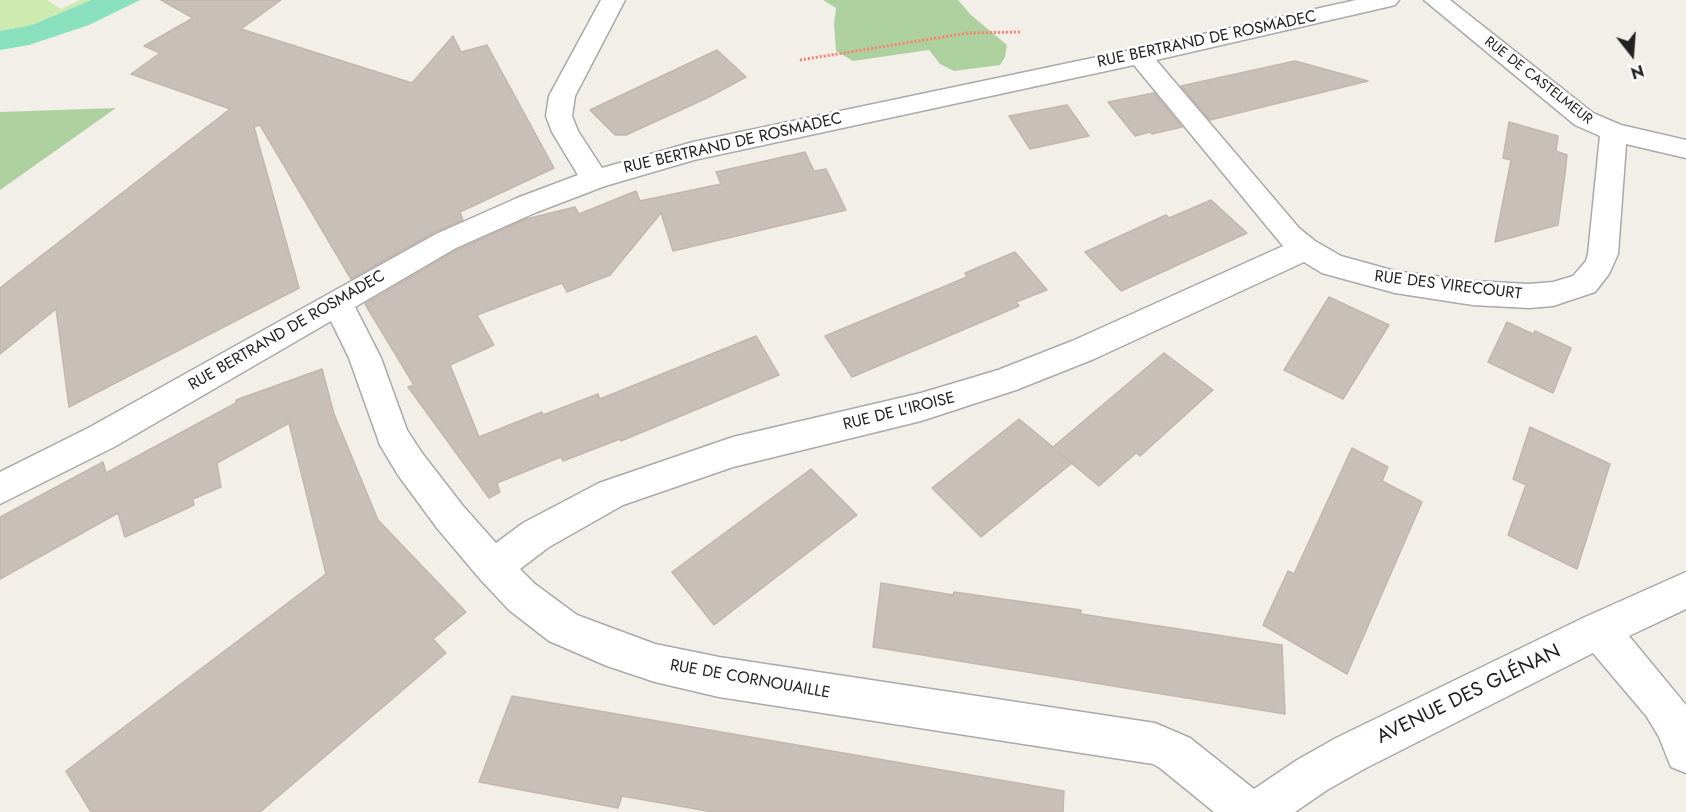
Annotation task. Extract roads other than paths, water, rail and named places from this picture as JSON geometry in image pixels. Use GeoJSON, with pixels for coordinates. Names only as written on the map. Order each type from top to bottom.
{"type":"FeatureCollection","features":[{"type":"Feature","properties":{"kind":"street"},"geometry":{"type":"LineString","coordinates":[[595,179],[565,132],[559,116],[562,96],[613,0]]}},
{"type":"Feature","properties":{"kind":"street","name":"RUE BERTRAND DE ROSMADEC"},"geometry":{"type":"LineString","coordinates":[[0,489],[102,437],[470,229],[595,179],[693,151],[1140,56],[1387,0]]}},
{"type":"Feature","properties":{"kind":"street","name":"RUE DE CASTELMEUR"},"geometry":{"type":"LineString","coordinates":[[1436,0],[1572,111],[1599,127],[1686,149]]}},
{"type":"Feature","properties":{"kind":"street","name":"RUE DES VIRECOURT"},"geometry":{"type":"LineString","coordinates":[[1140,56],[1289,235],[1305,249],[1319,259],[1345,269],[1368,276],[1422,286],[1529,296],[1570,290],[1584,284],[1593,276],[1603,254],[1614,132]]}},
{"type":"Feature","properties":{"kind":"street","name":"RUE DE L'IROISE"},"geometry":{"type":"LineString","coordinates":[[493,567],[536,535],[611,495],[732,452],[921,407],[1005,381],[1083,350],[1305,249]]}},
{"type":"Feature","properties":{"kind":"street","name":"RUE DE CORNOUAILLE"},"geometry":{"type":"LineString","coordinates":[[338,303],[365,358],[392,435],[410,465],[493,567],[522,597],[563,628],[607,647],[655,663],[719,677],[1155,744],[1175,753],[1248,812]]}},
{"type":"Feature","properties":{"kind":"street","name":"AVENUE DES GLÉNAN"},"geometry":{"type":"LineString","coordinates":[[1258,812],[1312,775],[1351,753],[1599,630],[1686,590]]}},
{"type":"Feature","properties":{"kind":"street"},"geometry":{"type":"LineString","coordinates":[[1599,630],[1661,703],[1675,723],[1686,752]]}}]}
